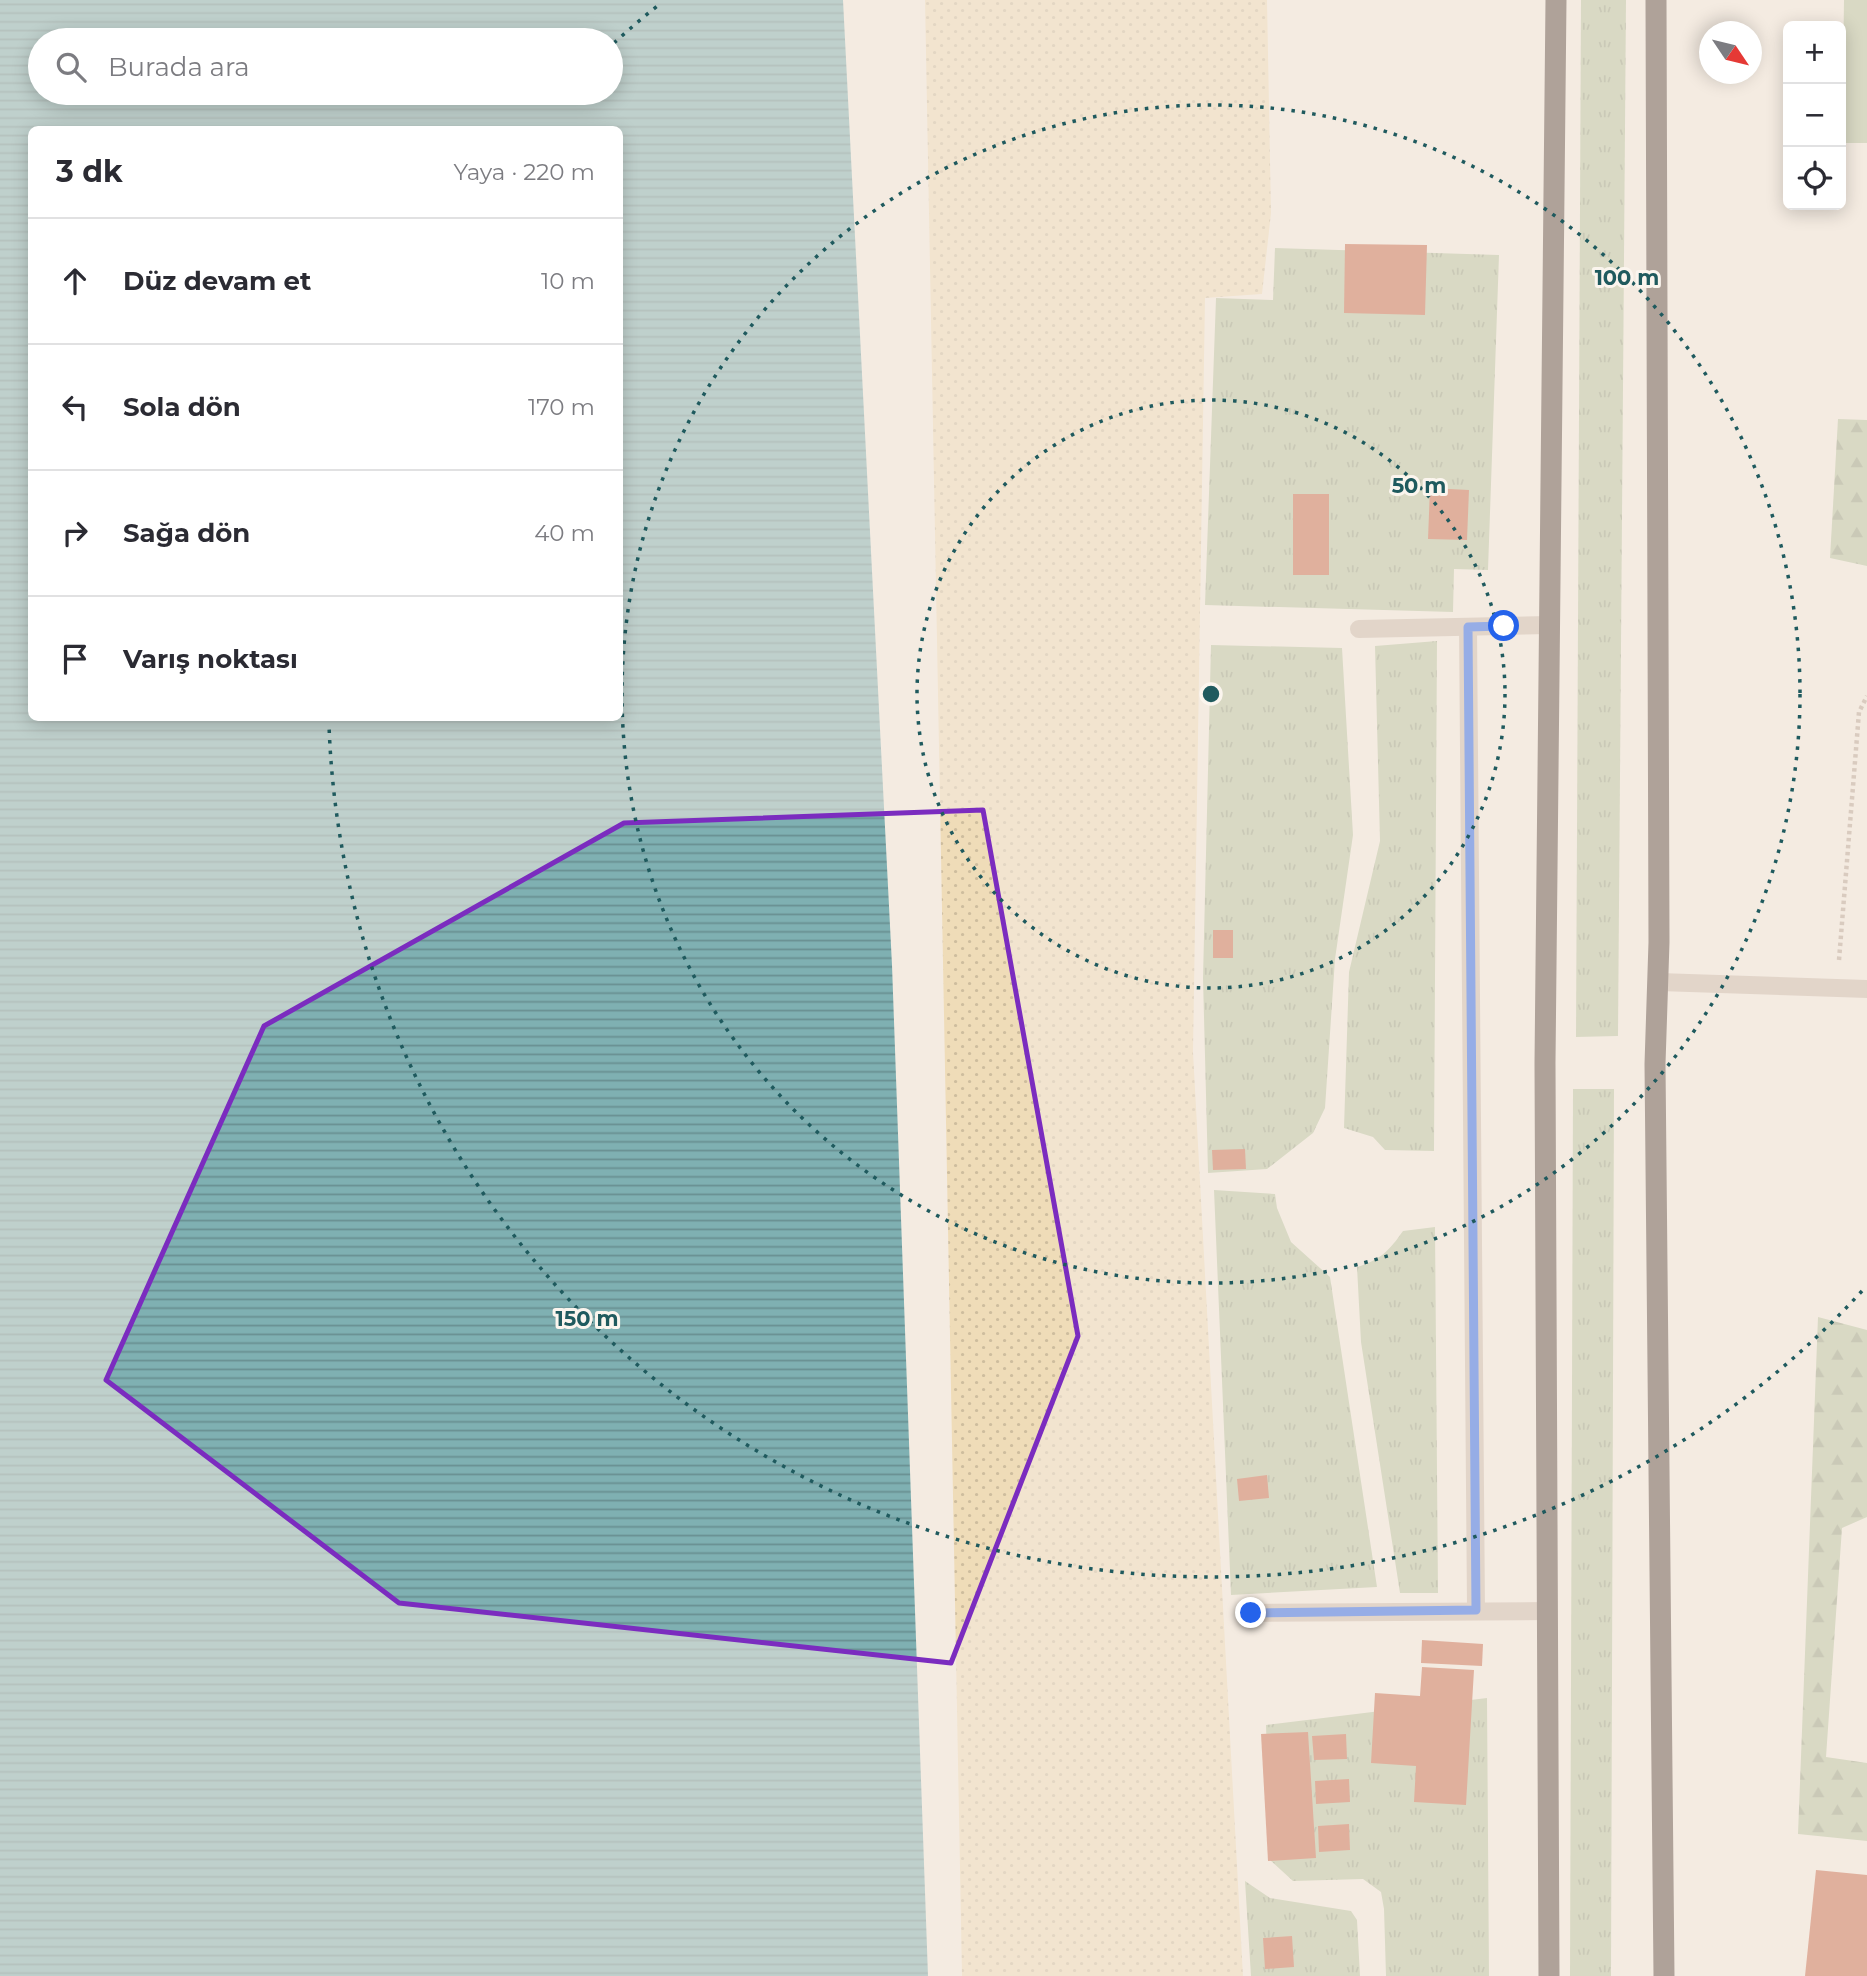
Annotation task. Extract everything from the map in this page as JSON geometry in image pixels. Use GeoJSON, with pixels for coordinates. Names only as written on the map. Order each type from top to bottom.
{"type":"FeatureCollection","features":[{"type":"Feature","properties":{"kind":"highway"},"geometry":{"type":"LineString","coordinates":[[1549,1976],[1545,1063],[1556,0]]}},
{"type":"Feature","properties":{"kind":"highway"},"geometry":{"type":"LineString","coordinates":[[1656,0],[1659,982],[1655,1063],[1664,1976]]}},
{"type":"Feature","properties":{"kind":"street"},"geometry":{"type":"LineString","coordinates":[[1359,629],[1550,625]]}},
{"type":"Feature","properties":{"kind":"street"},"geometry":{"type":"LineString","coordinates":[[1468,627],[1476,1610]]}},
{"type":"Feature","properties":{"kind":"street"},"geometry":{"type":"LineString","coordinates":[[1659,982],[1867,989]]}},
{"type":"Feature","properties":{"kind":"street"},"geometry":{"type":"LineString","coordinates":[[1251,1613],[1547,1611]]}},
{"type":"Feature","properties":{"kind":"path"},"geometry":{"type":"LineString","coordinates":[[1836,989],[1859,712],[1867,696]]}},
{"type":"Feature","properties":{"kind":"highlighted area"},"geometry":{"type":"Polygon","coordinates":[[[983,810],[1078,1336],[951,1663],[399,1603],[106,1380],[264,1026],[624,823],[983,810]]]}},
{"type":"Feature","properties":{"kind":"green space"},"geometry":{"type":"Polygon","coordinates":[[[1581,0],[1626,0],[1618,1036],[1576,1037],[1581,0]]]}},
{"type":"Feature","properties":{"kind":"green space"},"geometry":{"type":"Polygon","coordinates":[[[1844,0],[1867,0],[1867,143],[1846,143],[1846,21],[1844,21],[1844,0]]]}},
{"type":"Feature","properties":{"kind":"green space"},"geometry":{"type":"Polygon","coordinates":[[[1275,248],[1499,255],[1488,570],[1454,569],[1453,612],[1205,605],[1216,298],[1273,300],[1275,248]]]}},
{"type":"Feature","properties":{"kind":"green space"},"geometry":{"type":"Polygon","coordinates":[[[1838,419],[1867,420],[1867,566],[1830,558],[1838,419]]]}},
{"type":"Feature","properties":{"kind":"green space"},"geometry":{"type":"Polygon","coordinates":[[[1437,641],[1434,1151],[1385,1150],[1373,1137],[1344,1128],[1349,972],[1380,841],[1375,646],[1437,641]]]}},
{"type":"Feature","properties":{"kind":"green space"},"geometry":{"type":"Polygon","coordinates":[[[1211,645],[1342,648],[1353,835],[1335,959],[1325,1108],[1313,1133],[1267,1169],[1208,1173],[1203,978],[1211,645]]]}},
{"type":"Feature","properties":{"kind":"green space"},"geometry":{"type":"Polygon","coordinates":[[[1573,1089],[1614,1089],[1611,1976],[1570,1976],[1573,1089]]]}},
{"type":"Feature","properties":{"kind":"green space"},"geometry":{"type":"Polygon","coordinates":[[[1214,1190],[1275,1194],[1277,1208],[1291,1242],[1330,1277],[1377,1587],[1231,1595],[1214,1190]]]}},
{"type":"Feature","properties":{"kind":"green space"},"geometry":{"type":"Polygon","coordinates":[[[1435,1227],[1438,1593],[1400,1593],[1361,1342],[1357,1267],[1383,1254],[1403,1231],[1435,1227]]]}},
{"type":"Feature","properties":{"kind":"green space"},"geometry":{"type":"Polygon","coordinates":[[[1818,1317],[1867,1330],[1867,1517],[1842,1528],[1826,1757],[1867,1763],[1867,1841],[1798,1834],[1818,1317]]]}},
{"type":"Feature","properties":{"kind":"green space"},"geometry":{"type":"Polygon","coordinates":[[[1487,1698],[1489,1976],[1386,1976],[1381,1892],[1363,1879],[1293,1881],[1270,1860],[1266,1725],[1487,1698]]]}},
{"type":"Feature","properties":{"kind":"green space"},"geometry":{"type":"Polygon","coordinates":[[[1245,1881],[1270,1898],[1351,1911],[1357,1920],[1360,1976],[1251,1976],[1245,1881]]]}},
{"type":"Feature","properties":{"kind":"sand"},"geometry":{"type":"Polygon","coordinates":[[[925,0],[1267,0],[1271,213],[1262,294],[1205,298],[1193,1052],[1243,1976],[962,1976],[925,0]]]}},
{"type":"Feature","properties":{"kind":"water"},"geometry":{"type":"Polygon","coordinates":[[[0,0],[843,0],[892,965],[928,1976],[0,1976],[0,0]]]}},
{"type":"Feature","properties":{"kind":"building"},"geometry":{"type":"Polygon","coordinates":[[[1345,244],[1427,245],[1425,315],[1344,313],[1345,244]]]}},
{"type":"Feature","properties":{"kind":"building"},"geometry":{"type":"Polygon","coordinates":[[[1430,488],[1469,490],[1467,540],[1428,539],[1430,488]]]}},
{"type":"Feature","properties":{"kind":"building"},"geometry":{"type":"Polygon","coordinates":[[[1293,494],[1329,494],[1329,575],[1293,575],[1293,494]]]}},
{"type":"Feature","properties":{"kind":"building"},"geometry":{"type":"Polygon","coordinates":[[[1213,930],[1233,930],[1233,958],[1213,958],[1213,930]]]}},
{"type":"Feature","properties":{"kind":"building"},"geometry":{"type":"Polygon","coordinates":[[[1245,1149],[1246,1169],[1213,1170],[1212,1150],[1245,1149]]]}},
{"type":"Feature","properties":{"kind":"building"},"geometry":{"type":"Polygon","coordinates":[[[1267,1475],[1269,1498],[1239,1501],[1237,1479],[1267,1475]]]}},
{"type":"Feature","properties":{"kind":"building"},"geometry":{"type":"Polygon","coordinates":[[[1422,1640],[1483,1644],[1482,1666],[1421,1663],[1422,1640]]]}},
{"type":"Feature","properties":{"kind":"building"},"geometry":{"type":"Polygon","coordinates":[[[1422,1667],[1474,1670],[1466,1805],[1414,1802],[1416,1766],[1371,1763],[1375,1693],[1420,1696],[1422,1667]]]}},
{"type":"Feature","properties":{"kind":"building"},"geometry":{"type":"Polygon","coordinates":[[[1308,1732],[1316,1858],[1268,1861],[1261,1734],[1308,1732]]]}},
{"type":"Feature","properties":{"kind":"building"},"geometry":{"type":"Polygon","coordinates":[[[1346,1734],[1347,1759],[1314,1760],[1312,1736],[1346,1734]]]}},
{"type":"Feature","properties":{"kind":"building"},"geometry":{"type":"Polygon","coordinates":[[[1349,1779],[1350,1802],[1316,1804],[1315,1781],[1349,1779]]]}},
{"type":"Feature","properties":{"kind":"building"},"geometry":{"type":"Polygon","coordinates":[[[1349,1824],[1350,1850],[1319,1852],[1318,1826],[1349,1824]]]}},
{"type":"Feature","properties":{"kind":"building"},"geometry":{"type":"Polygon","coordinates":[[[1816,1870],[1867,1875],[1867,1976],[1805,1976],[1816,1870]]]}},
{"type":"Feature","properties":{"kind":"building"},"geometry":{"type":"Polygon","coordinates":[[[1292,1936],[1294,1967],[1265,1969],[1263,1938],[1292,1936]]]}},
{"type":"Feature","properties":{"kind":"route"},"geometry":{"type":"LineString","coordinates":[[1251,1613],[1476,1610],[1468,627],[1504,626]]}}]}
